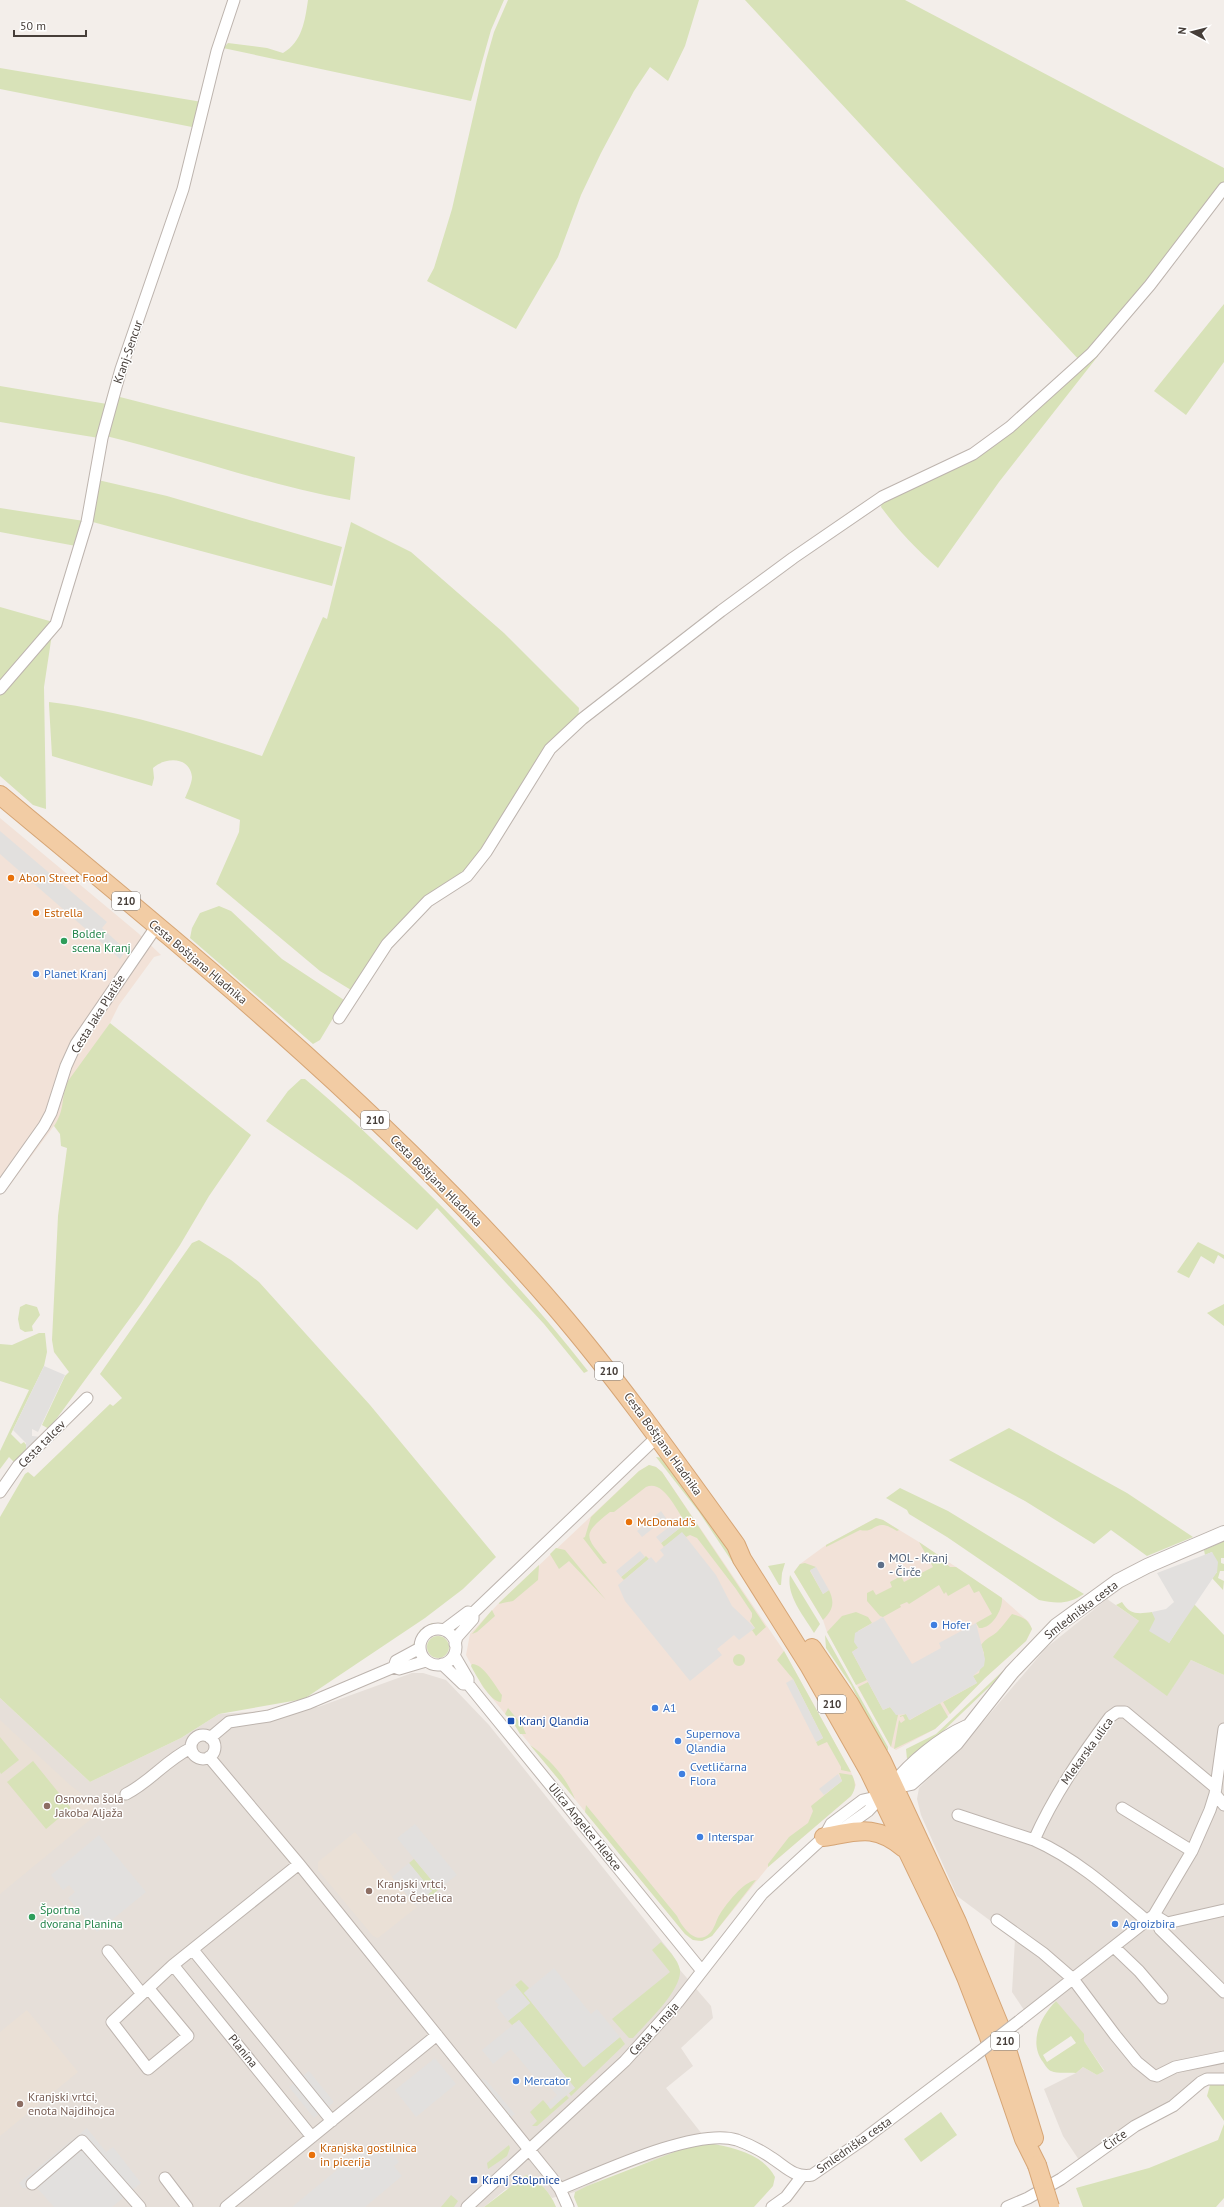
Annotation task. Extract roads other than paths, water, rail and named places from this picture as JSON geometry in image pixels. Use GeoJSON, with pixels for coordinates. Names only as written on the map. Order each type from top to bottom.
{"type":"FeatureCollection","features":[{"type":"Feature","properties":{"kind":"main road","name":"Cesta Boštjana Hladnika"},"geometry":{"type":"LineString","coordinates":[[0,795],[156,927],[343,1089],[443,1186],[556,1308],[616,1379],[736,1545],[742,1559],[887,1792]]}},
{"type":"Feature","properties":{"kind":"main road","name":"210"},"geometry":{"type":"LineString","coordinates":[[736,1545],[755,1565],[798,1631],[849,1703],[882,1761],[887,1792],[906,1850],[945,1929],[966,1977],[988,2034],[1024,2139],[1037,2165],[1050,2207]]}},
{"type":"Feature","properties":{"kind":"main road","name":"210"},"geometry":{"type":"LineString","coordinates":[[887,1792],[957,1922],[1000,2027],[1034,2133],[1037,2165]]}},
{"type":"Feature","properties":{"kind":"main road"},"geometry":{"type":"LineString","coordinates":[[824,1837],[858,1831],[874,1831],[891,1838],[906,1850]]}},
{"type":"Feature","properties":{"kind":"street","name":"Kranj-Sencur"},"geometry":{"type":"LineString","coordinates":[[0,689],[56,624],[87,522],[102,438],[121,369],[183,190],[217,51],[234,0]]}},
{"type":"Feature","properties":{"kind":"street"},"geometry":{"type":"LineString","coordinates":[[339,1018],[388,944],[428,902],[467,876],[486,852],[550,749],[582,718],[733,602],[882,497],[973,454],[1010,426],[1092,353],[1150,285],[1224,188]]}},
{"type":"Feature","properties":{"kind":"street","name":"Cesta Jaka Platiše"},"geometry":{"type":"LineString","coordinates":[[0,1188],[44,1126],[51,1113],[64,1073],[76,1044],[156,927]]}},
{"type":"Feature","properties":{"kind":"street","name":"Cesta talcev"},"geometry":{"type":"LineString","coordinates":[[0,1492],[18,1466],[87,1398]]}},
{"type":"Feature","properties":{"kind":"street"},"geometry":{"type":"LineString","coordinates":[[210,1738],[229,1722],[269,1716],[308,1703],[394,1667],[399,1669],[426,1661],[433,1664],[442,1664],[449,1661],[455,1650],[457,1637],[473,1619],[473,1613],[657,1437]]}},
{"type":"Feature","properties":{"kind":"street","name":"Smledniška cesta"},"geometry":{"type":"LineString","coordinates":[[887,1792],[905,1770],[948,1735],[968,1727],[1012,1672],[1041,1640],[1087,1603],[1118,1581],[1146,1566],[1224,1533]]}},
{"type":"Feature","properties":{"kind":"street"},"geometry":{"type":"LineString","coordinates":[[444,1630],[468,1612],[473,1613]]}},
{"type":"Feature","properties":{"kind":"street"},"geometry":{"type":"LineString","coordinates":[[426,1661],[420,1648],[423,1637],[427,1632],[438,1629],[444,1630],[452,1635],[455,1650],[468,1679],[468,1684],[463,1684],[442,1664]]}},
{"type":"Feature","properties":{"kind":"street"},"geometry":{"type":"LineString","coordinates":[[394,1667],[396,1661],[420,1648]]}},
{"type":"Feature","properties":{"kind":"street","name":"Ulica Angelce Hlebce"},"geometry":{"type":"LineString","coordinates":[[468,1684],[702,1971]]}},
{"type":"Feature","properties":{"kind":"street","name":"Mlekarska ulica"},"geometry":{"type":"LineString","coordinates":[[1034,1840],[1047,1810],[1068,1777],[1110,1717],[1117,1712],[1125,1712],[1215,1791]]}},
{"type":"Feature","properties":{"kind":"street","name":"Smledniška cesta"},"geometry":{"type":"LineString","coordinates":[[560,2189],[667,2147],[710,2138],[736,2140],[771,2157],[792,2173],[802,2176],[812,2175],[864,2139],[1151,1919],[1192,1851],[1210,1810],[1215,1791],[1224,1729]]}},
{"type":"Feature","properties":{"kind":"street"},"geometry":{"type":"LineString","coordinates":[[126,1794],[135,1790],[176,1755],[191,1748],[195,1738],[203,1735],[210,1738],[214,1747],[209,1757],[203,1759],[196,1757],[191,1748]]}},
{"type":"Feature","properties":{"kind":"street"},"geometry":{"type":"LineString","coordinates":[[209,1757],[299,1864],[529,2149],[560,2189],[568,2207]]}},
{"type":"Feature","properties":{"kind":"street"},"geometry":{"type":"LineString","coordinates":[[1215,1791],[1224,1805]]}},
{"type":"Feature","properties":{"kind":"street","name":"Cesta 1. maja"},"geometry":{"type":"LineString","coordinates":[[467,2207],[625,2061],[674,2008],[762,1894],[824,1837],[830,1824],[863,1800],[887,1792]]}},
{"type":"Feature","properties":{"kind":"street"},"geometry":{"type":"LineString","coordinates":[[1122,1808],[1192,1851]]}},
{"type":"Feature","properties":{"kind":"street"},"geometry":{"type":"LineString","coordinates":[[958,1816],[1034,1840],[1051,1848],[1077,1864],[1151,1919],[1224,1992]]}},
{"type":"Feature","properties":{"kind":"street"},"geometry":{"type":"LineString","coordinates":[[108,1951],[146,1991],[188,2036],[148,2068],[112,2022],[146,1991],[173,1965],[299,1864]]}},
{"type":"Feature","properties":{"kind":"street"},"geometry":{"type":"LineString","coordinates":[[1151,1919],[1167,1923],[1224,1910]]}},
{"type":"Feature","properties":{"kind":"street"},"geometry":{"type":"LineString","coordinates":[[997,1920],[1043,1953],[1073,1979],[1100,2017],[1131,2054],[1142,2066],[1157,2076],[1175,2067],[1224,2056]]}},
{"type":"Feature","properties":{"kind":"street"},"geometry":{"type":"LineString","coordinates":[[1114,1948],[1139,1971],[1162,1998]]}},
{"type":"Feature","properties":{"kind":"street","name":"Planina"},"geometry":{"type":"LineString","coordinates":[[193,1950],[332,2121]]}},
{"type":"Feature","properties":{"kind":"street","name":"Planina"},"geometry":{"type":"LineString","coordinates":[[173,1965],[312,2137]]}},
{"type":"Feature","properties":{"kind":"street"},"geometry":{"type":"LineString","coordinates":[[226,2207],[437,2035]]}},
{"type":"Feature","properties":{"kind":"street","name":"Čirče"},"geometry":{"type":"LineString","coordinates":[[1007,2207],[1028,2198],[1061,2179],[1135,2126],[1173,2106],[1201,2082],[1207,2079],[1224,2079]]}},
{"type":"Feature","properties":{"kind":"street"},"geometry":{"type":"LineString","coordinates":[[32,2184],[82,2141],[140,2207]]}},
{"type":"Feature","properties":{"kind":"street"},"geometry":{"type":"LineString","coordinates":[[772,2207],[786,2197],[802,2176]]}},
{"type":"Feature","properties":{"kind":"street"},"geometry":{"type":"LineString","coordinates":[[165,2178],[187,2207]]}},
{"type":"Feature","properties":{"kind":"place","name":"Abon Street Food"},"geometry":{"type":"Point","coordinates":[11,878]}},
{"type":"Feature","properties":{"kind":"place","name":"Estrella"},"geometry":{"type":"Point","coordinates":[36,913]}},
{"type":"Feature","properties":{"kind":"place","name":"Bolder scena Kranj"},"geometry":{"type":"Point","coordinates":[64,941]}},
{"type":"Feature","properties":{"kind":"place","name":"Planet Kranj"},"geometry":{"type":"Point","coordinates":[36,974]}},
{"type":"Feature","properties":{"kind":"place","name":"McDonald's"},"geometry":{"type":"Point","coordinates":[629,1522]}},
{"type":"Feature","properties":{"kind":"place","name":"MOL - Kranj - Čirče"},"geometry":{"type":"Point","coordinates":[881,1565]}},
{"type":"Feature","properties":{"kind":"place","name":"Hofer"},"geometry":{"type":"Point","coordinates":[934,1625]}},
{"type":"Feature","properties":{"kind":"place","name":"A1"},"geometry":{"type":"Point","coordinates":[655,1708]}},
{"type":"Feature","properties":{"kind":"place","name":"Kranj Qlandia"},"geometry":{"type":"Point","coordinates":[511,1721]}},
{"type":"Feature","properties":{"kind":"place","name":"Supernova Qlandia"},"geometry":{"type":"Point","coordinates":[678,1741]}},
{"type":"Feature","properties":{"kind":"place","name":"Cvetličarna Flora"},"geometry":{"type":"Point","coordinates":[682,1774]}},
{"type":"Feature","properties":{"kind":"place","name":"Osnovna šola Jakoba Aljaža"},"geometry":{"type":"Point","coordinates":[47,1806]}},
{"type":"Feature","properties":{"kind":"place","name":"Interspar"},"geometry":{"type":"Point","coordinates":[700,1837]}},
{"type":"Feature","properties":{"kind":"place","name":"Kranjski vrtci, enota Čebelica"},"geometry":{"type":"Point","coordinates":[369,1891]}},
{"type":"Feature","properties":{"kind":"place","name":"Športna dvorana Planina"},"geometry":{"type":"Point","coordinates":[32,1917]}},
{"type":"Feature","properties":{"kind":"place","name":"Agroizbira"},"geometry":{"type":"Point","coordinates":[1115,1924]}},
{"type":"Feature","properties":{"kind":"place","name":"Mercator"},"geometry":{"type":"Point","coordinates":[516,2081]}},
{"type":"Feature","properties":{"kind":"place","name":"Kranjski vrtci, enota Najdihojca"},"geometry":{"type":"Point","coordinates":[20,2104]}},
{"type":"Feature","properties":{"kind":"place","name":"Kranjska gostilnica in picerija"},"geometry":{"type":"Point","coordinates":[312,2155]}},
{"type":"Feature","properties":{"kind":"place","name":"Kranj Stolpnice"},"geometry":{"type":"Point","coordinates":[474,2180]}}]}
